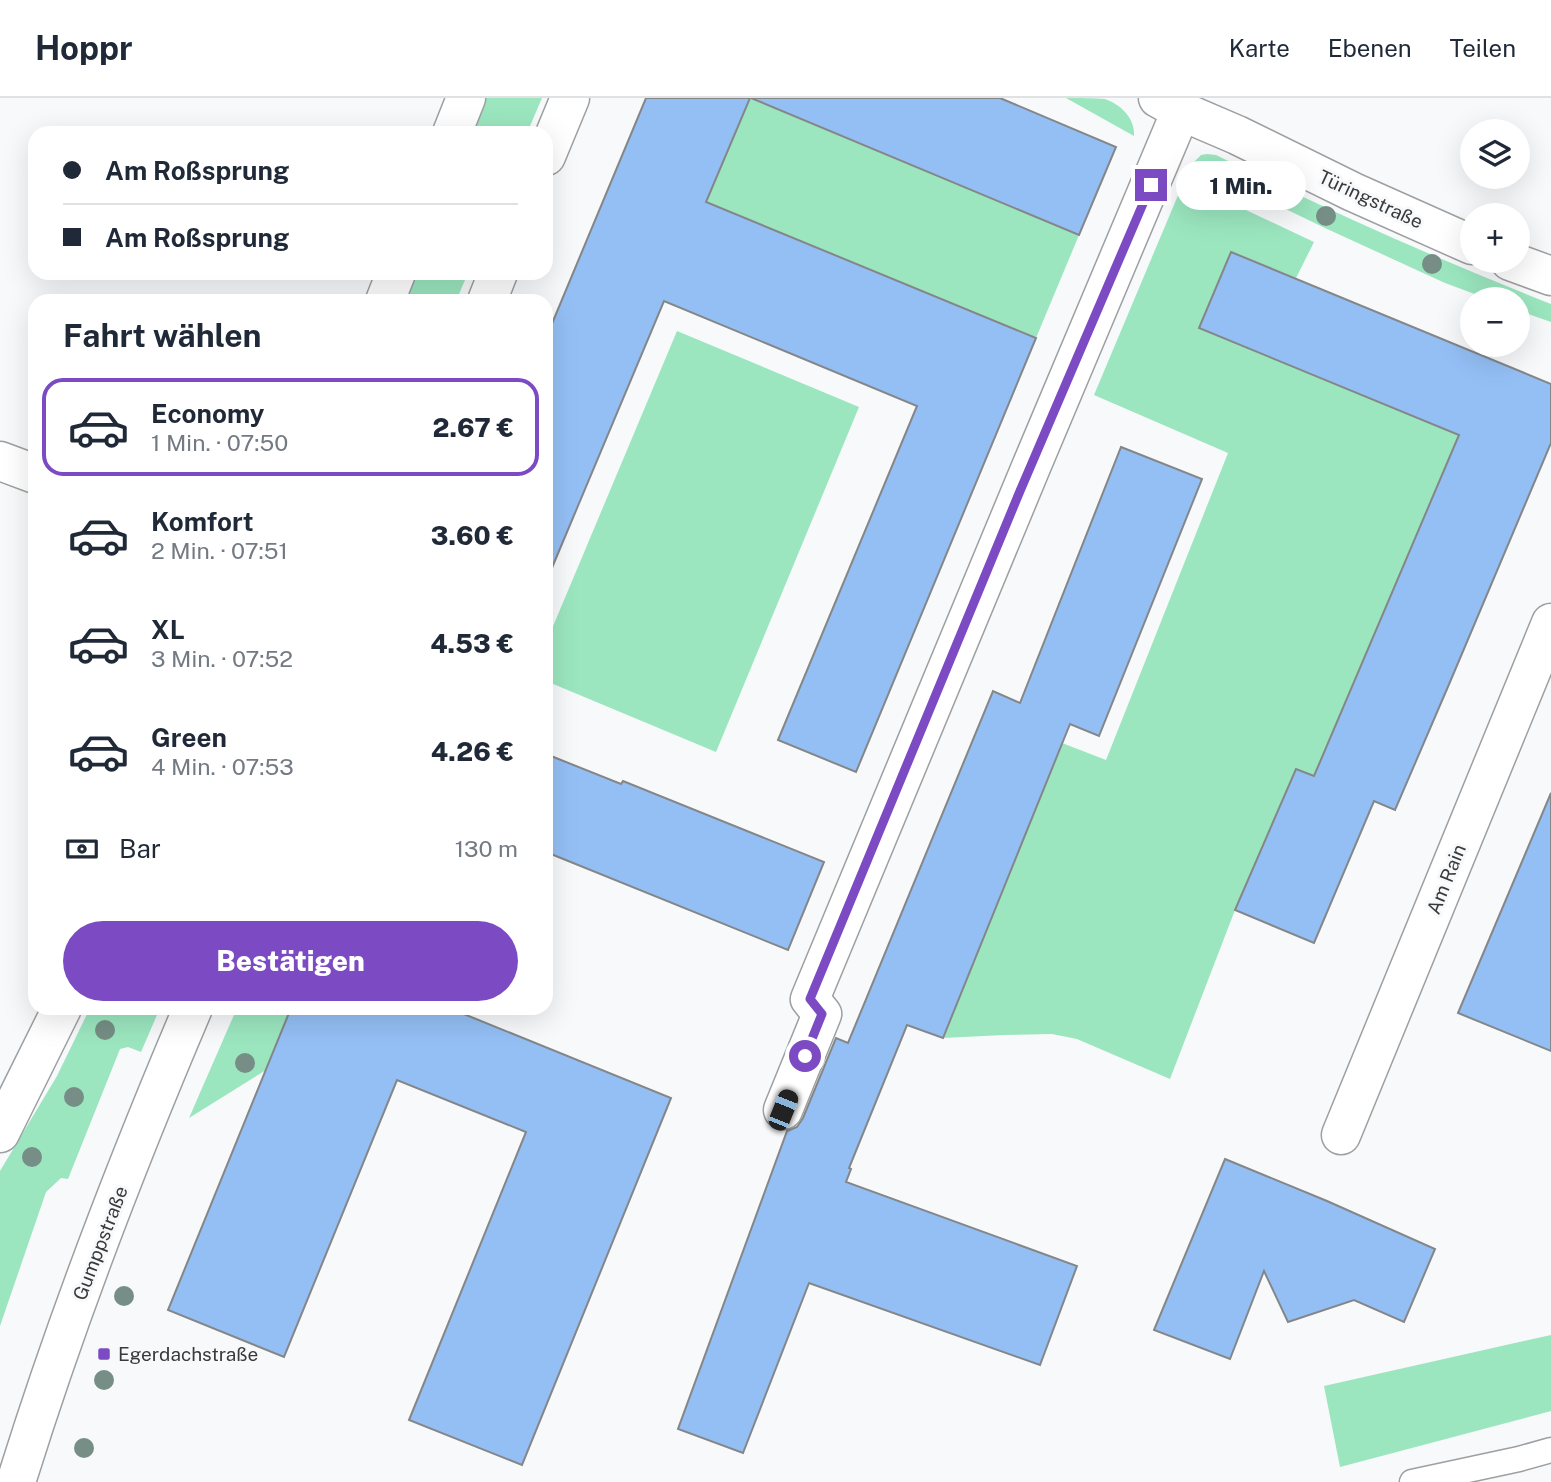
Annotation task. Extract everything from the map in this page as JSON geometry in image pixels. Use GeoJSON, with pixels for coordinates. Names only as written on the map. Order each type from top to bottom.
{"type":"FeatureCollection","features":[{"type":"Feature","properties":{"kind":"street"},"geometry":{"type":"LineString","coordinates":[[455,126],[466,98]]}},
{"type":"Feature","properties":{"kind":"street"},"geometry":{"type":"LineString","coordinates":[[553,139],[570,98]]}},
{"type":"Feature","properties":{"kind":"street"},"geometry":{"type":"LineString","coordinates":[[783,1110],[822,1014],[810,999],[1025,480],[1170,105]]}},
{"type":"Feature","properties":{"kind":"street","name":"Türingstraße"},"geometry":{"type":"LineString","coordinates":[[1170,105],[1460,240]]}},
{"type":"Feature","properties":{"kind":"street"},"geometry":{"type":"LineString","coordinates":[[1530,268],[1551,276]]}},
{"type":"Feature","properties":{"kind":"street"},"geometry":{"type":"LineString","coordinates":[[0,461],[28,471]]}},
{"type":"Feature","properties":{"kind":"street","name":"Am Rain"},"geometry":{"type":"LineString","coordinates":[[1341,1135],[1551,623]]}},
{"type":"Feature","properties":{"kind":"street"},"geometry":{"type":"LineString","coordinates":[[4,1118],[58,1015]]}},
{"type":"Feature","properties":{"kind":"street","name":"Gumppstraße"},"geometry":{"type":"LineString","coordinates":[[16,1482],[35,1420],[88,1272],[190,1015]]}},
{"type":"Feature","properties":{"kind":"lane"},"geometry":{"type":"LineString","coordinates":[[1412,1482],[1551,1450]]}},
{"type":"Feature","properties":{"kind":"lane"},"geometry":{"type":"LineString","coordinates":[[1495,1482],[1519,1459]]}},
{"type":"Feature","properties":{"kind":"green space"},"geometry":{"type":"Polygon","coordinates":[[[482,98],[542,98],[530,126],[471,126],[482,98]]]}},
{"type":"Feature","properties":{"kind":"green space"},"geometry":{"type":"Polygon","coordinates":[[[749,98],[1079,235],[1036,338],[706,202],[749,98]]]}},
{"type":"Feature","properties":{"kind":"green space"},"geometry":{"type":"Polygon","coordinates":[[[1066,98],[1105,99],[1111,102],[1129,118],[1134,136],[1066,98]]]}},
{"type":"Feature","properties":{"kind":"green space"},"geometry":{"type":"Polygon","coordinates":[[[1201,155],[1216,155],[1298,195],[1460,266],[1460,273],[1476,273],[1510,287],[1460,289],[1445,283],[1192,164],[1201,155]]]}},
{"type":"Feature","properties":{"kind":"green space"},"geometry":{"type":"Polygon","coordinates":[[[1184,181],[1314,242],[1296,278],[1231,252],[1199,328],[1459,435],[1314,776],[1296,769],[1235,910],[1170,1079],[1077,1039],[1052,1034],[943,1038],[1062,743],[1106,760],[1228,453],[1094,395],[1184,181]]]}},
{"type":"Feature","properties":{"kind":"green space"},"geometry":{"type":"Polygon","coordinates":[[[415,280],[465,280],[459,294],[404,294],[415,280]]]}},
{"type":"Feature","properties":{"kind":"green space"},"geometry":{"type":"Polygon","coordinates":[[[1530,295],[1551,304],[1551,322],[1530,315],[1530,295]]]}},
{"type":"Feature","properties":{"kind":"green space"},"geometry":{"type":"Polygon","coordinates":[[[677,331],[859,407],[716,752],[553,684],[553,626],[677,331]]]}},
{"type":"Feature","properties":{"kind":"green space"},"geometry":{"type":"Polygon","coordinates":[[[87,1015],[157,1015],[141,1052],[128,1047],[120,1049],[68,1179],[61,1178],[46,1192],[0,1326],[0,1171],[57,1076],[87,1015]]]}},
{"type":"Feature","properties":{"kind":"green space"},"geometry":{"type":"Polygon","coordinates":[[[234,1015],[288,1015],[266,1070],[189,1118],[234,1015]]]}},
{"type":"Feature","properties":{"kind":"green space"},"geometry":{"type":"Polygon","coordinates":[[[1551,1335],[1551,1411],[1340,1467],[1324,1386],[1551,1335]]]}},
{"type":"Feature","properties":{"kind":"building"},"geometry":{"type":"Polygon","coordinates":[[[646,98],[750,98],[706,202],[1036,338],[856,772],[778,740],[917,406],[664,301],[553,565],[553,321],[646,98]]]}},
{"type":"Feature","properties":{"kind":"building"},"geometry":{"type":"Polygon","coordinates":[[[751,98],[1000,98],[1116,147],[1079,235],[751,98]]]}},
{"type":"Feature","properties":{"kind":"building"},"geometry":{"type":"Polygon","coordinates":[[[1231,252],[1460,346],[1460,357],[1486,357],[1551,384],[1551,443],[1450,682],[1395,810],[1374,801],[1314,943],[1235,910],[1296,769],[1314,776],[1459,435],[1199,328],[1231,252]]]}},
{"type":"Feature","properties":{"kind":"building"},"geometry":{"type":"Polygon","coordinates":[[[1121,447],[1202,479],[1099,736],[1070,724],[943,1038],[907,1025],[849,1168],[851,1169],[846,1182],[1077,1266],[1040,1365],[809,1283],[743,1453],[678,1429],[787,1131],[797,1127],[803,1118],[836,1038],[848,1043],[993,691],[1020,703],[1121,447]]]}},
{"type":"Feature","properties":{"kind":"building"},"geometry":{"type":"Polygon","coordinates":[[[553,757],[621,784],[623,781],[824,862],[788,950],[553,855],[553,757]]]}},
{"type":"Feature","properties":{"kind":"building"},"geometry":{"type":"Polygon","coordinates":[[[1551,793],[1551,1051],[1458,1013],[1551,793]]]}},
{"type":"Feature","properties":{"kind":"building"},"geometry":{"type":"Polygon","coordinates":[[[288,1015],[466,1015],[671,1098],[522,1465],[409,1420],[526,1132],[397,1080],[284,1357],[168,1310],[288,1015]]]}},
{"type":"Feature","properties":{"kind":"building"},"geometry":{"type":"Polygon","coordinates":[[[1225,1159],[1435,1249],[1404,1322],[1354,1300],[1288,1322],[1264,1271],[1230,1359],[1154,1330],[1225,1159]]]}},
{"type":"Feature","properties":{"kind":"place","name":"Egerdachstraße"},"geometry":{"type":"Point","coordinates":[104,1354]}},
{"type":"Feature","properties":{"kind":"route"},"geometry":{"type":"LineString","coordinates":[[805,1056],[822,1014],[810,999],[1020,491],[1151,185]]}}]}
